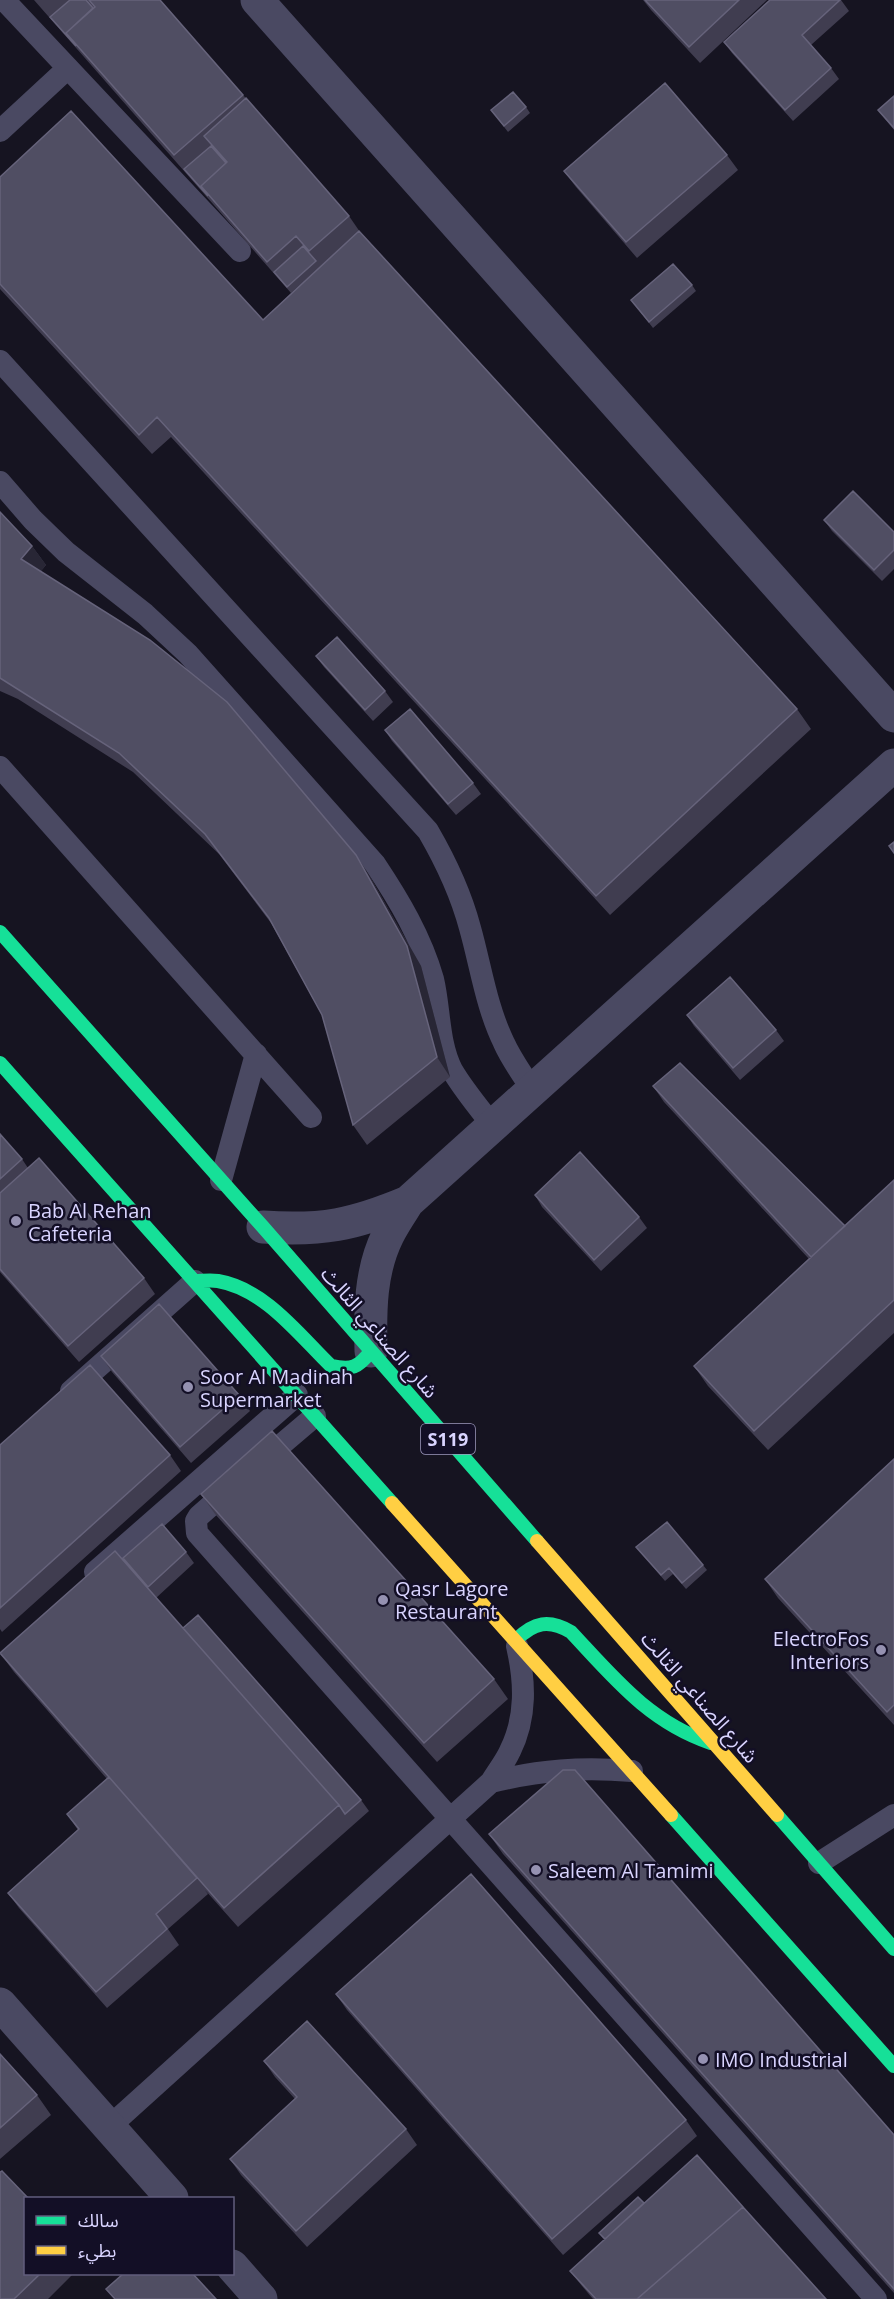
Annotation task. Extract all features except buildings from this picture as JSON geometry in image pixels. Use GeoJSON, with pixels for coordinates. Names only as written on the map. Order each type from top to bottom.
{"type":"FeatureCollection","features":[{"type":"Feature","properties":{"kind":"main road","name":"شارع الصناعي الثالث"},"geometry":{"type":"LineString","coordinates":[[0,932],[263,1227],[894,1949]]}},
{"type":"Feature","properties":{"kind":"main road"},"geometry":{"type":"LineString","coordinates":[[3,1072],[195,1281],[894,2066]]}},
{"type":"Feature","properties":{"kind":"main road"},"geometry":{"type":"LineString","coordinates":[[195,1281],[218,1281],[242,1289],[264,1301],[331,1366],[346,1369],[361,1364],[371,1351]]}},
{"type":"Feature","properties":{"kind":"main road"},"geometry":{"type":"LineString","coordinates":[[516,1640],[527,1628],[541,1622],[558,1623],[572,1632],[655,1717],[683,1734],[715,1744]]}},
{"type":"Feature","properties":{"kind":"street"},"geometry":{"type":"LineString","coordinates":[[257,0],[894,716]]}},
{"type":"Feature","properties":{"kind":"street"},"geometry":{"type":"LineString","coordinates":[[371,1351],[370,1311],[375,1272],[388,1236],[408,1202],[894,765]]}},
{"type":"Feature","properties":{"kind":"street"},"geometry":{"type":"LineString","coordinates":[[263,1227],[300,1229],[338,1226],[374,1216],[408,1202]]}},
{"type":"Feature","properties":{"kind":"street"},"geometry":{"type":"LineString","coordinates":[[0,2004],[170,2197]]}},
{"type":"Feature","properties":{"kind":"street"},"geometry":{"type":"LineString","coordinates":[[234,2268],[261,2299]]}},
{"type":"Feature","properties":{"kind":"lane"},"geometry":{"type":"LineString","coordinates":[[4,0],[240,251]]}},
{"type":"Feature","properties":{"kind":"lane"},"geometry":{"type":"LineString","coordinates":[[0,131],[68,68]]}},
{"type":"Feature","properties":{"kind":"lane"},"geometry":{"type":"LineString","coordinates":[[0,361],[428,831],[459,894],[470,927],[485,990],[504,1044],[532,1090]]}},
{"type":"Feature","properties":{"kind":"lane"},"geometry":{"type":"LineString","coordinates":[[0,482],[33,520],[66,552],[145,614],[188,654],[375,864],[399,899],[418,938],[433,979],[444,1046],[452,1069],[493,1126]]}},
{"type":"Feature","properties":{"kind":"lane"},"geometry":{"type":"LineString","coordinates":[[0,767],[311,1117]]}},
{"type":"Feature","properties":{"kind":"lane"},"geometry":{"type":"LineString","coordinates":[[221,1180],[256,1054]]}},
{"type":"Feature","properties":{"kind":"lane"},"geometry":{"type":"LineString","coordinates":[[53,1406],[195,1281]]}},
{"type":"Feature","properties":{"kind":"lane"},"geometry":{"type":"LineString","coordinates":[[74,1589],[297,1395]]}},
{"type":"Feature","properties":{"kind":"lane"},"geometry":{"type":"LineString","coordinates":[[315,1416],[198,1516],[197,1533],[876,2299]]}},
{"type":"Feature","properties":{"kind":"lane"},"geometry":{"type":"LineString","coordinates":[[109,2127],[490,1782],[511,1750],[522,1714],[524,1677],[516,1640]]}},
{"type":"Feature","properties":{"kind":"lane"},"geometry":{"type":"LineString","coordinates":[[490,1782],[561,1769],[596,1768],[632,1771]]}},
{"type":"Feature","properties":{"kind":"lane"},"geometry":{"type":"LineString","coordinates":[[819,1863],[894,1815]]}},
{"type":"Feature","properties":{"kind":"traffic: fast"},"geometry":{"type":"LineString","coordinates":[[0,932],[263,1227],[537,1541]]}},
{"type":"Feature","properties":{"kind":"traffic: fast"},"geometry":{"type":"LineString","coordinates":[[0,1063],[392,1503]]}},
{"type":"Feature","properties":{"kind":"traffic: fast"},"geometry":{"type":"LineString","coordinates":[[195,1281],[218,1281],[251,1293],[280,1315],[331,1366],[344,1368],[354,1366],[371,1351]]}},
{"type":"Feature","properties":{"kind":"traffic: fast"},"geometry":{"type":"LineString","coordinates":[[516,1640],[529,1629],[542,1624],[556,1625],[571,1632],[618,1682],[651,1711],[689,1734],[711,1743]]}},
{"type":"Feature","properties":{"kind":"traffic: fast"},"geometry":{"type":"LineString","coordinates":[[671,1815],[894,2066]]}},
{"type":"Feature","properties":{"kind":"traffic: fast"},"geometry":{"type":"LineString","coordinates":[[777,1815],[894,1949]]}},
{"type":"Feature","properties":{"kind":"traffic: slow"},"geometry":{"type":"LineString","coordinates":[[392,1503],[671,1815]]}},
{"type":"Feature","properties":{"kind":"traffic: slow"},"geometry":{"type":"LineString","coordinates":[[537,1541],[777,1815]]}},
{"type":"Feature","properties":{"kind":"place","name":"Bab Al Rehan Cafeteria"},"geometry":{"type":"Point","coordinates":[16,1221]}},
{"type":"Feature","properties":{"kind":"place","name":"Soor Al Madinah Supermarket"},"geometry":{"type":"Point","coordinates":[188,1387]}},
{"type":"Feature","properties":{"kind":"place","name":"Qasr Lagore Restaurant"},"geometry":{"type":"Point","coordinates":[383,1600]}},
{"type":"Feature","properties":{"kind":"place","name":"ElectroFos Interiors"},"geometry":{"type":"Point","coordinates":[881,1650]}},
{"type":"Feature","properties":{"kind":"place","name":"Saleem Al Tamimi"},"geometry":{"type":"Point","coordinates":[536,1870]}},
{"type":"Feature","properties":{"kind":"place","name":"IMO Industrial"},"geometry":{"type":"Point","coordinates":[703,2059]}}]}
